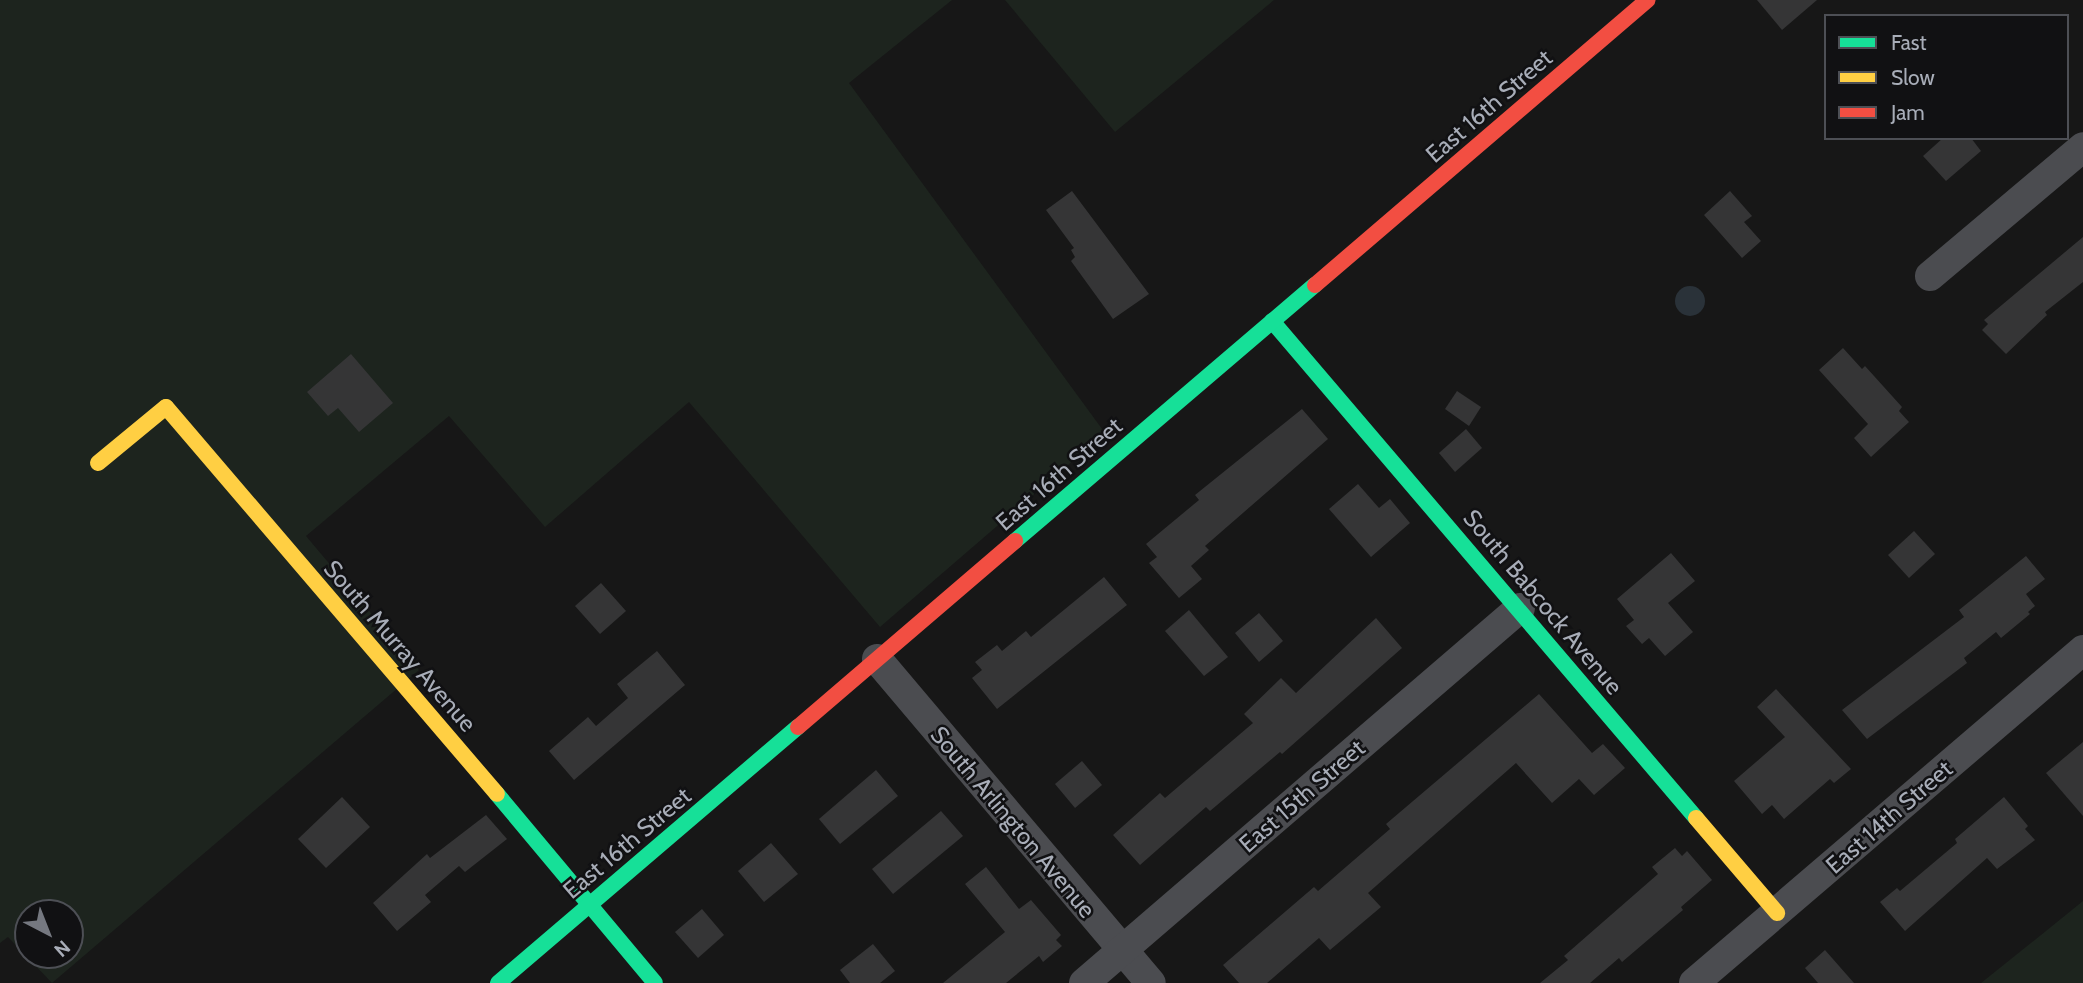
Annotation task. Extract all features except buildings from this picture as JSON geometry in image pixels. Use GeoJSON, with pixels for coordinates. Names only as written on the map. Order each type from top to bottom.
{"type":"FeatureCollection","features":[{"type":"Feature","properties":{"kind":"street","name":"East 16th Street"},"geometry":{"type":"LineString","coordinates":[[498,983],[1648,0]]}},
{"type":"Feature","properties":{"kind":"street"},"geometry":{"type":"LineString","coordinates":[[1930,276],[2083,148]]}},
{"type":"Feature","properties":{"kind":"street","name":"South Babcock Avenue"},"geometry":{"type":"LineString","coordinates":[[1272,321],[1520,608],[1777,913]]}},
{"type":"Feature","properties":{"kind":"street","name":"South Murray Avenue"},"geometry":{"type":"LineString","coordinates":[[98,463],[166,407],[591,904],[654,983]]}},
{"type":"Feature","properties":{"kind":"street","name":"East 15th Street"},"geometry":{"type":"LineString","coordinates":[[1084,983],[1520,608]]}},
{"type":"Feature","properties":{"kind":"street","name":"East 14th Street"},"geometry":{"type":"LineString","coordinates":[[1694,983],[2083,650]]}},
{"type":"Feature","properties":{"kind":"street","name":"South Arlington Avenue"},"geometry":{"type":"LineString","coordinates":[[877,659],[1151,983]]}},
{"type":"Feature","properties":{"kind":"shaded area"},"geometry":{"type":"Polygon","coordinates":[[[0,0],[952,0],[849,83],[1105,433],[880,627],[689,402],[545,527],[449,416],[306,536],[419,670],[84,956],[84,899],[14,899],[14,943],[8,937],[0,943],[0,0]]]}},
{"type":"Feature","properties":{"kind":"shaded area"},"geometry":{"type":"Polygon","coordinates":[[[1005,0],[1274,0],[1115,132],[1005,0]]]}},
{"type":"Feature","properties":{"kind":"shaded area"},"geometry":{"type":"Polygon","coordinates":[[[1690,286],[1701,290],[1705,301],[1701,312],[1690,316],[1679,312],[1675,301],[1679,290],[1690,286]]]}},
{"type":"Feature","properties":{"kind":"shaded area"},"geometry":{"type":"Polygon","coordinates":[[[2083,901],[2083,983],[1981,983],[2041,935],[2083,901]]]}},
{"type":"Feature","properties":{"kind":"shaded area"},"geometry":{"type":"Polygon","coordinates":[[[39,969],[68,969],[52,983],[39,969]]]}},
{"type":"Feature","properties":{"kind":"traffic: fast"},"geometry":{"type":"LineString","coordinates":[[1015,541],[1315,285]]}},
{"type":"Feature","properties":{"kind":"traffic: fast"},"geometry":{"type":"LineString","coordinates":[[1272,321],[1696,818]]}},
{"type":"Feature","properties":{"kind":"traffic: fast"},"geometry":{"type":"LineString","coordinates":[[498,983],[798,727]]}},
{"type":"Feature","properties":{"kind":"traffic: fast"},"geometry":{"type":"LineString","coordinates":[[497,794],[655,983]]}},
{"type":"Feature","properties":{"kind":"traffic: slow"},"geometry":{"type":"LineString","coordinates":[[98,463],[166,407],[497,794]]}},
{"type":"Feature","properties":{"kind":"traffic: slow"},"geometry":{"type":"LineString","coordinates":[[1696,818],[1777,913]]}},
{"type":"Feature","properties":{"kind":"traffic: jam"},"geometry":{"type":"LineString","coordinates":[[1315,285],[1648,0]]}},
{"type":"Feature","properties":{"kind":"traffic: jam"},"geometry":{"type":"LineString","coordinates":[[798,727],[1015,541]]}}]}
